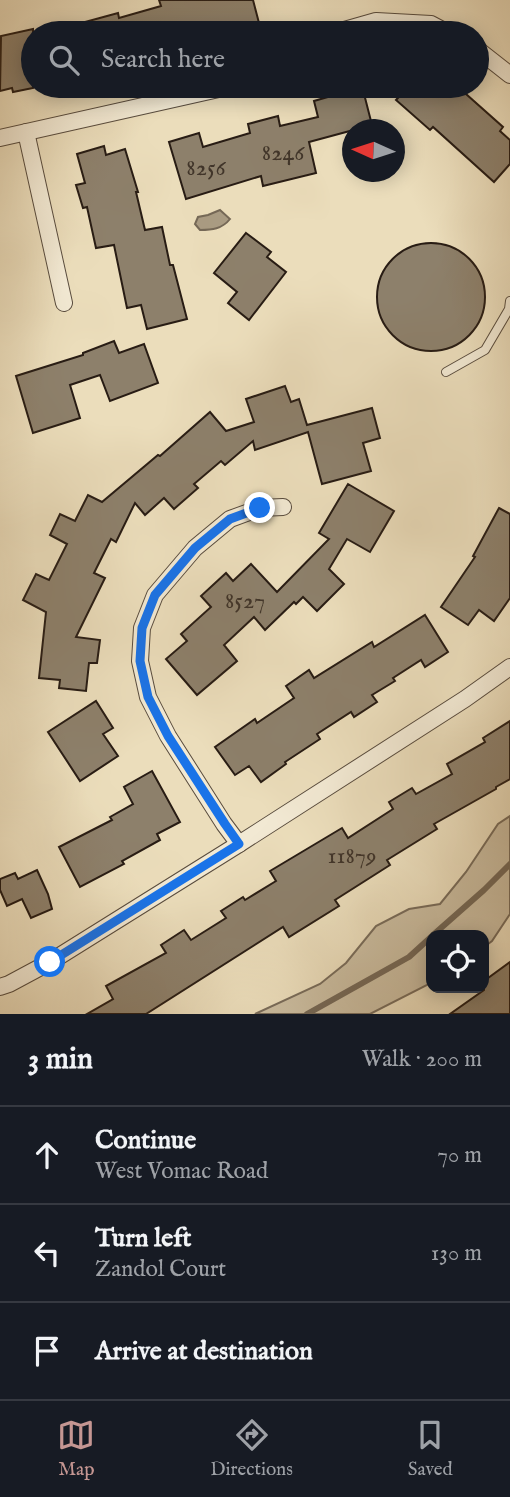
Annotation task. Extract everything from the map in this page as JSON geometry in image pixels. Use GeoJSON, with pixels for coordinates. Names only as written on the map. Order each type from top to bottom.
{"type":"FeatureCollection","features":[{"type":"Feature","properties":{"kind":"street"},"geometry":{"type":"LineString","coordinates":[[489,58],[510,75]]}},
{"type":"Feature","properties":{"kind":"street"},"geometry":{"type":"LineString","coordinates":[[0,138],[178,98]]}},
{"type":"Feature","properties":{"kind":"street"},"geometry":{"type":"LineString","coordinates":[[26,132],[64,303]]}},
{"type":"Feature","properties":{"kind":"street"},"geometry":{"type":"LineString","coordinates":[[239,844],[168,736],[148,697],[140,661],[142,628],[155,595],[195,548],[230,519],[260,508],[283,507]]}},
{"type":"Feature","properties":{"kind":"street"},"geometry":{"type":"LineString","coordinates":[[0,987],[50,962],[239,844],[510,667]]}},
{"type":"Feature","properties":{"kind":"lane"},"geometry":{"type":"LineString","coordinates":[[446,372],[485,350],[509,309],[510,301]]}},
{"type":"Feature","properties":{"kind":"shaded area"},"geometry":{"type":"Polygon","coordinates":[[[220,210],[230,219],[224,225],[200,230],[195,224],[198,217],[220,210]]]}},
{"type":"Feature","properties":{"kind":"shaded area"},"geometry":{"type":"Polygon","coordinates":[[[510,816],[510,914],[492,941],[489,943],[489,930],[426,930],[426,986],[370,1014],[255,1014],[320,984],[346,963],[376,926],[409,909],[440,904],[466,872],[498,824],[510,816]]]}},
{"type":"Feature","properties":{"kind":"building"},"geometry":{"type":"Polygon","coordinates":[[[159,0],[253,0],[258,21],[89,21],[118,13],[119,18],[161,6],[159,0]]]}},
{"type":"Feature","properties":{"kind":"building"},"geometry":{"type":"Polygon","coordinates":[[[21,32],[21,90],[13,92],[12,88],[0,91],[1,36],[21,32]]]}},
{"type":"Feature","properties":{"kind":"building"},"geometry":{"type":"Polygon","coordinates":[[[324,98],[365,98],[370,119],[342,119],[342,133],[309,142],[316,173],[263,186],[261,176],[186,199],[169,142],[199,133],[203,147],[250,133],[248,124],[278,116],[280,126],[318,117],[314,101],[324,98]]]}},
{"type":"Feature","properties":{"kind":"building"},"geometry":{"type":"Polygon","coordinates":[[[470,98],[503,127],[500,131],[510,140],[510,164],[494,182],[433,127],[430,130],[396,100],[470,98]]]}},
{"type":"Feature","properties":{"kind":"building"},"geometry":{"type":"Polygon","coordinates":[[[104,146],[106,155],[125,149],[138,192],[145,230],[162,227],[170,265],[173,265],[187,319],[147,329],[141,305],[127,308],[114,245],[96,248],[87,207],[83,208],[76,185],[85,183],[77,154],[104,146]]]}},
{"type":"Feature","properties":{"kind":"building"},"geometry":{"type":"Polygon","coordinates":[[[246,233],[271,252],[267,257],[286,272],[249,320],[228,303],[237,292],[214,273],[246,233]]]}},
{"type":"Feature","properties":{"kind":"building"},"geometry":{"type":"Polygon","coordinates":[[[431,243],[452,247],[469,259],[481,276],[485,297],[481,318],[469,335],[452,347],[431,351],[410,347],[393,335],[381,318],[377,297],[381,276],[393,259],[410,247],[431,243]]]}},
{"type":"Feature","properties":{"kind":"building"},"geometry":{"type":"Polygon","coordinates":[[[114,341],[119,353],[144,344],[158,383],[110,401],[100,375],[70,385],[80,418],[33,433],[16,376],[83,355],[114,341]]]}},
{"type":"Feature","properties":{"kind":"building"},"geometry":{"type":"Polygon","coordinates":[[[285,386],[291,402],[299,399],[307,425],[372,408],[380,438],[363,443],[371,471],[322,484],[308,432],[255,450],[253,441],[225,465],[221,461],[194,484],[198,488],[174,509],[164,498],[145,515],[135,503],[116,542],[111,539],[94,573],[105,578],[76,637],[100,640],[97,663],[89,663],[86,691],[59,688],[60,680],[39,678],[46,612],[23,600],[36,574],[49,580],[67,544],[50,535],[60,514],[75,521],[88,495],[102,502],[210,412],[226,431],[254,422],[246,399],[285,386]]]}},
{"type":"Feature","properties":{"kind":"building"},"geometry":{"type":"Polygon","coordinates":[[[348,484],[394,511],[370,552],[347,539],[329,569],[344,584],[317,611],[303,597],[296,604],[294,602],[265,630],[254,617],[224,645],[237,661],[197,695],[166,659],[187,641],[181,634],[211,607],[201,596],[226,573],[233,581],[251,564],[277,592],[329,539],[319,533],[348,484]]]}},
{"type":"Feature","properties":{"kind":"building"},"geometry":{"type":"Polygon","coordinates":[[[499,508],[510,514],[510,598],[494,621],[479,610],[468,625],[441,607],[475,557],[473,556],[499,508]]]}},
{"type":"Feature","properties":{"kind":"building"},"geometry":{"type":"Polygon","coordinates":[[[425,615],[448,652],[425,667],[421,660],[393,678],[395,681],[372,695],[377,702],[354,717],[351,712],[317,734],[320,739],[261,782],[249,766],[235,775],[215,747],[255,719],[257,723],[294,698],[286,686],[309,670],[314,678],[372,642],[374,647],[425,615]]]}},
{"type":"Feature","properties":{"kind":"building"},"geometry":{"type":"Polygon","coordinates":[[[96,701],[113,728],[103,734],[118,756],[80,781],[48,732],[96,701]]]}},
{"type":"Feature","properties":{"kind":"building"},"geometry":{"type":"Polygon","coordinates":[[[510,721],[510,779],[434,824],[437,829],[387,860],[390,865],[335,900],[339,906],[289,937],[283,927],[146,1014],[87,1014],[113,999],[106,986],[166,953],[161,945],[184,930],[191,940],[226,918],[221,911],[276,881],[270,871],[342,828],[348,838],[393,809],[389,802],[412,788],[416,794],[452,774],[447,764],[485,742],[483,738],[510,721]]]}},
{"type":"Feature","properties":{"kind":"building"},"geometry":{"type":"Polygon","coordinates":[[[152,771],[180,822],[157,834],[160,840],[122,861],[124,864],[80,887],[59,847],[112,820],[110,817],[133,804],[124,787],[152,771]]]}},
{"type":"Feature","properties":{"kind":"building"},"geometry":{"type":"Polygon","coordinates":[[[37,870],[52,909],[31,918],[22,899],[7,906],[0,890],[0,879],[15,873],[18,879],[37,870]]]}},
{"type":"Feature","properties":{"kind":"building"},"geometry":{"type":"Polygon","coordinates":[[[510,962],[510,1014],[450,1014],[480,993],[489,993],[489,977],[510,962]]]}},
{"type":"Feature","properties":{"kind":"waterway"},"geometry":{"type":"LineString","coordinates":[[439,930],[510,864]]}},
{"type":"Feature","properties":{"kind":"waterway"},"geometry":{"type":"LineString","coordinates":[[307,1014],[409,957],[426,942]]}},
{"type":"Feature","properties":{"kind":"route"},"geometry":{"type":"LineString","coordinates":[[50,962],[239,844],[168,736],[148,697],[140,661],[142,628],[155,595],[195,548],[230,519],[260,508]]}}]}
